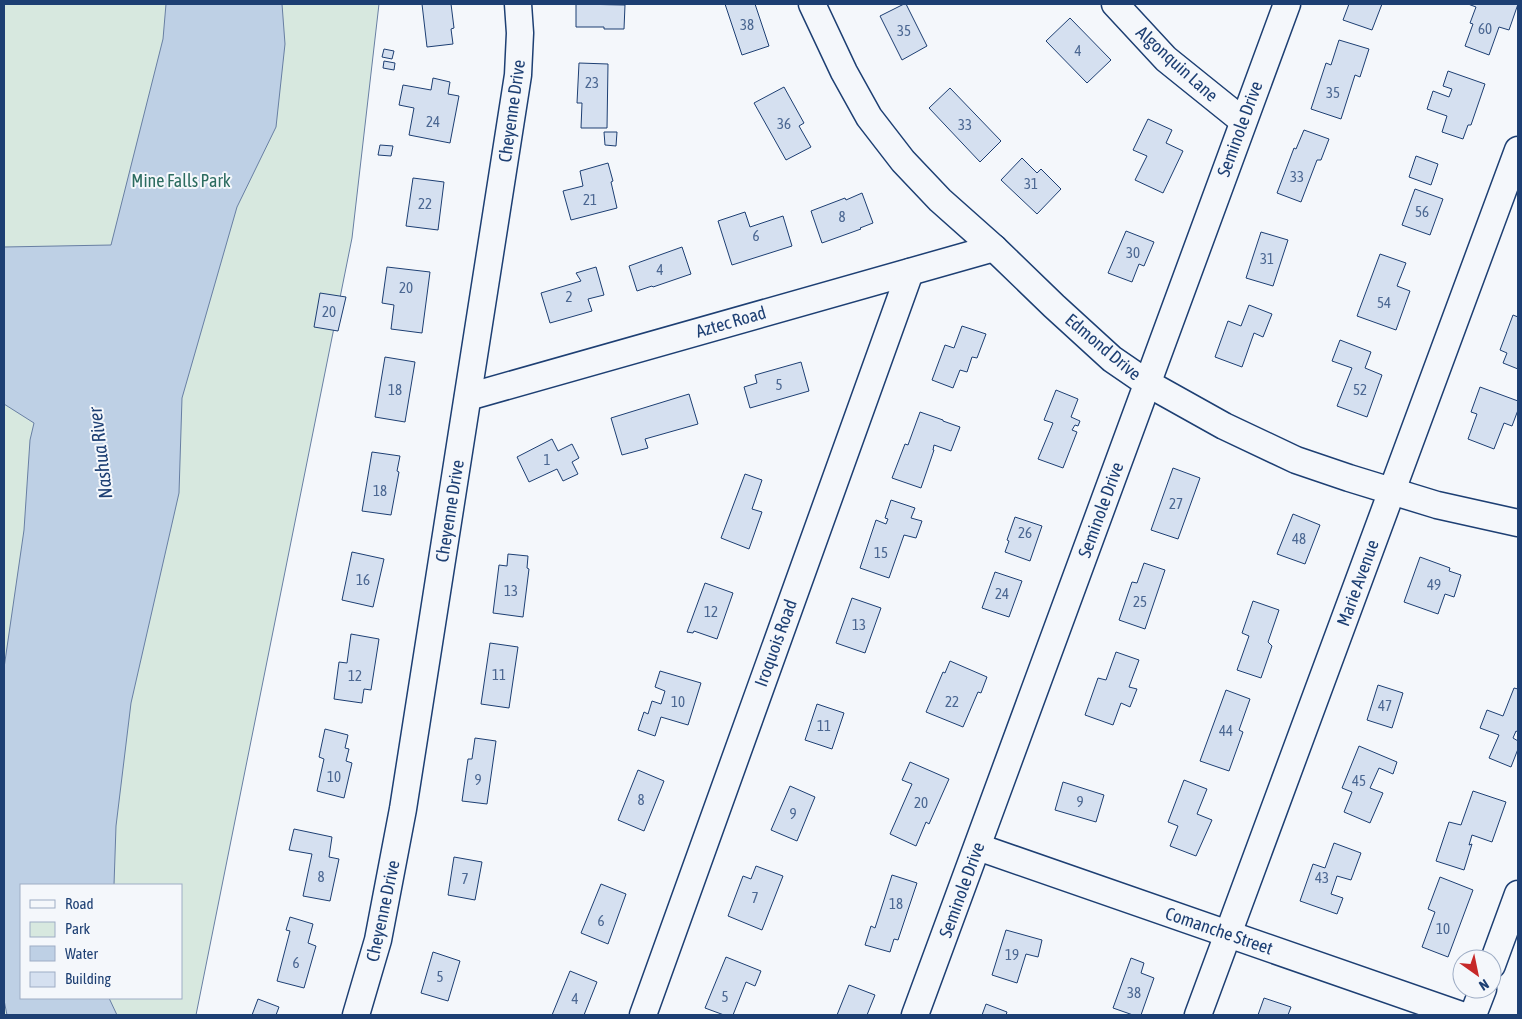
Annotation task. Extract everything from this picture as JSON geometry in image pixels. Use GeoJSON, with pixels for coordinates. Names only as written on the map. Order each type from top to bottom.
{"type":"FeatureCollection","features":[{"type":"Feature","properties":{"kind":"street","name":"Cheyenne Drive"},"geometry":{"type":"LineString","coordinates":[[356,1015],[378,940],[405,800],[518,75],[520,33],[518,4]]}},
{"type":"Feature","properties":{"kind":"street","name":"Edmond Drive"},"geometry":{"type":"LineString","coordinates":[[812,4],[844,72],[869,117],[903,161],[934,193],[1112,359],[1147,383],[1224,426],[1296,460],[1438,505],[1518,522]]}},
{"type":"Feature","properties":{"kind":"street","name":"Algonquin Lane"},"geometry":{"type":"LineString","coordinates":[[1115,4],[1166,59],[1243,121]]}},
{"type":"Feature","properties":{"kind":"street","name":"Seminole Drive"},"geometry":{"type":"LineString","coordinates":[[915,1015],[1287,4]]}},
{"type":"Feature","properties":{"kind":"street","name":"Marie Avenue"},"geometry":{"type":"LineString","coordinates":[[1198,1015],[1518,150]]}},
{"type":"Feature","properties":{"kind":"street","name":"Aztec Road"},"geometry":{"type":"LineString","coordinates":[[468,397],[994,248]]}},
{"type":"Feature","properties":{"kind":"street","name":"Iroquois Road"},"geometry":{"type":"LineString","coordinates":[[643,1015],[910,272]]}},
{"type":"Feature","properties":{"kind":"street","name":"Comanche Street"},"geometry":{"type":"LineString","coordinates":[[978,847],[1461,1015]]}},
{"type":"Feature","properties":{"kind":"street"},"geometry":{"type":"LineString","coordinates":[[1498,949],[1518,894]]}},
{"type":"Feature","properties":{"kind":"street"},"geometry":{"type":"LineString","coordinates":[[1473,1015],[1479,999]]}},
{"type":"Feature","properties":{"kind":"green space","name":"Mine Falls Park"},"geometry":{"type":"Polygon","coordinates":[[[4,4],[379,4],[352,238],[196,1015],[4,1015],[4,4]]]}},
{"type":"Feature","properties":{"kind":"water","name":"Nashua River"},"geometry":{"type":"Polygon","coordinates":[[[166,4],[282,4],[285,44],[276,127],[237,207],[182,398],[179,493],[131,703],[116,826],[114,884],[20,884],[20,999],[109,999],[117,1015],[7,1015],[4,1000],[4,668],[24,530],[30,440],[34,423],[4,404],[4,247],[111,245],[163,39],[166,4]]]}},
{"type":"Feature","properties":{"kind":"building"},"geometry":{"type":"Polygon","coordinates":[[[422,4],[451,4],[454,28],[451,29],[453,44],[427,47],[422,4]]]}},
{"type":"Feature","properties":{"kind":"building"},"geometry":{"type":"Polygon","coordinates":[[[576,4],[625,5],[624,29],[576,27],[576,4]]]}},
{"type":"Feature","properties":{"kind":"building"},"geometry":{"type":"Polygon","coordinates":[[[725,4],[755,4],[769,46],[742,55],[725,4]]]}},
{"type":"Feature","properties":{"kind":"building"},"geometry":{"type":"Polygon","coordinates":[[[906,4],[927,46],[902,60],[880,16],[906,4]]]}},
{"type":"Feature","properties":{"kind":"building"},"geometry":{"type":"Polygon","coordinates":[[[1349,4],[1382,4],[1372,30],[1343,20],[1349,4]]]}},
{"type":"Feature","properties":{"kind":"building"},"geometry":{"type":"Polygon","coordinates":[[[1468,4],[1518,4],[1509,30],[1499,27],[1489,55],[1465,46],[1473,24],[1470,23],[1476,7],[1468,4]]]}},
{"type":"Feature","properties":{"kind":"building"},"geometry":{"type":"Polygon","coordinates":[[[1070,18],[1111,60],[1087,83],[1046,41],[1070,18]]]}},
{"type":"Feature","properties":{"kind":"building"},"geometry":{"type":"Polygon","coordinates":[[[1339,40],[1369,49],[1360,77],[1355,75],[1341,119],[1311,109],[1326,63],[1331,65],[1339,40]]]}},
{"type":"Feature","properties":{"kind":"building"},"geometry":{"type":"Polygon","coordinates":[[[384,49],[394,51],[392,59],[382,57],[384,49]]]}},
{"type":"Feature","properties":{"kind":"building"},"geometry":{"type":"Polygon","coordinates":[[[384,61],[395,63],[394,70],[383,68],[384,61]]]}},
{"type":"Feature","properties":{"kind":"building"},"geometry":{"type":"Polygon","coordinates":[[[579,63],[608,64],[607,128],[581,128],[582,103],[577,103],[579,63]]]}},
{"type":"Feature","properties":{"kind":"building"},"geometry":{"type":"Polygon","coordinates":[[[1448,71],[1485,84],[1471,125],[1468,125],[1463,139],[1442,132],[1447,116],[1427,109],[1433,91],[1449,97],[1452,89],[1443,86],[1448,71]]]}},
{"type":"Feature","properties":{"kind":"building"},"geometry":{"type":"Polygon","coordinates":[[[433,78],[450,82],[448,94],[459,96],[450,143],[409,135],[414,108],[399,105],[403,85],[431,90],[433,78]]]}},
{"type":"Feature","properties":{"kind":"building"},"geometry":{"type":"Polygon","coordinates":[[[784,87],[804,123],[799,126],[811,147],[786,160],[754,103],[784,87]]]}},
{"type":"Feature","properties":{"kind":"building"},"geometry":{"type":"Polygon","coordinates":[[[950,88],[1001,141],[980,162],[929,108],[950,88]]]}},
{"type":"Feature","properties":{"kind":"building"},"geometry":{"type":"Polygon","coordinates":[[[1148,119],[1172,130],[1166,143],[1183,151],[1163,193],[1135,180],[1147,156],[1133,150],[1148,119]]]}},
{"type":"Feature","properties":{"kind":"building"},"geometry":{"type":"Polygon","coordinates":[[[1304,130],[1329,139],[1321,160],[1317,160],[1301,202],[1277,193],[1294,148],[1296,149],[1304,130]]]}},
{"type":"Feature","properties":{"kind":"building"},"geometry":{"type":"Polygon","coordinates":[[[604,132],[617,132],[616,146],[605,145],[604,132]]]}},
{"type":"Feature","properties":{"kind":"building"},"geometry":{"type":"Polygon","coordinates":[[[380,145],[393,146],[391,156],[378,155],[380,145]]]}},
{"type":"Feature","properties":{"kind":"building"},"geometry":{"type":"Polygon","coordinates":[[[1416,156],[1438,164],[1431,185],[1409,177],[1416,156]]]}},
{"type":"Feature","properties":{"kind":"building"},"geometry":{"type":"Polygon","coordinates":[[[1022,158],[1037,173],[1041,169],[1061,189],[1037,214],[1001,180],[1022,158]]]}},
{"type":"Feature","properties":{"kind":"building"},"geometry":{"type":"Polygon","coordinates":[[[608,163],[617,208],[571,220],[563,191],[583,186],[580,171],[608,163]]]}},
{"type":"Feature","properties":{"kind":"building"},"geometry":{"type":"Polygon","coordinates":[[[413,178],[444,182],[438,230],[406,226],[413,178]]]}},
{"type":"Feature","properties":{"kind":"building"},"geometry":{"type":"Polygon","coordinates":[[[1415,189],[1443,199],[1430,235],[1402,225],[1415,189]]]}},
{"type":"Feature","properties":{"kind":"building"},"geometry":{"type":"Polygon","coordinates":[[[862,193],[873,223],[822,243],[811,211],[862,193]]]}},
{"type":"Feature","properties":{"kind":"building"},"geometry":{"type":"Polygon","coordinates":[[[745,212],[750,227],[783,216],[792,246],[732,265],[718,221],[745,212]]]}},
{"type":"Feature","properties":{"kind":"building"},"geometry":{"type":"Polygon","coordinates":[[[1126,231],[1154,242],[1144,266],[1139,264],[1132,282],[1108,273],[1126,231]]]}},
{"type":"Feature","properties":{"kind":"building"},"geometry":{"type":"Polygon","coordinates":[[[1261,232],[1288,240],[1273,286],[1246,278],[1261,232]]]}},
{"type":"Feature","properties":{"kind":"building"},"geometry":{"type":"Polygon","coordinates":[[[682,247],[691,274],[637,291],[629,266],[682,247]]]}},
{"type":"Feature","properties":{"kind":"building"},"geometry":{"type":"Polygon","coordinates":[[[1380,254],[1406,263],[1397,286],[1410,291],[1396,330],[1357,316],[1380,254]]]}},
{"type":"Feature","properties":{"kind":"building"},"geometry":{"type":"Polygon","coordinates":[[[387,267],[430,272],[422,333],[391,329],[394,305],[382,303],[387,267]]]}},
{"type":"Feature","properties":{"kind":"building"},"geometry":{"type":"Polygon","coordinates":[[[596,267],[604,295],[588,299],[592,311],[550,323],[541,293],[581,281],[576,273],[596,267]]]}},
{"type":"Feature","properties":{"kind":"building"},"geometry":{"type":"Polygon","coordinates":[[[320,293],[346,297],[338,331],[314,327],[320,293]]]}},
{"type":"Feature","properties":{"kind":"building"},"geometry":{"type":"Polygon","coordinates":[[[1249,305],[1272,314],[1263,337],[1254,333],[1242,367],[1215,357],[1228,321],[1241,326],[1249,305]]]}},
{"type":"Feature","properties":{"kind":"building"},"geometry":{"type":"Polygon","coordinates":[[[1513,315],[1518,317],[1518,369],[1503,363],[1507,353],[1500,350],[1513,315]]]}},
{"type":"Feature","properties":{"kind":"building"},"geometry":{"type":"Polygon","coordinates":[[[962,326],[986,334],[977,358],[972,357],[967,372],[960,370],[953,388],[932,380],[945,345],[954,348],[962,326]]]}},
{"type":"Feature","properties":{"kind":"building"},"geometry":{"type":"Polygon","coordinates":[[[1340,340],[1371,352],[1365,368],[1382,375],[1367,417],[1337,406],[1352,368],[1332,361],[1340,340]]]}},
{"type":"Feature","properties":{"kind":"building"},"geometry":{"type":"Polygon","coordinates":[[[385,357],[415,362],[405,422],[375,417],[385,357]]]}},
{"type":"Feature","properties":{"kind":"building"},"geometry":{"type":"Polygon","coordinates":[[[801,362],[809,391],[750,408],[744,387],[757,383],[755,375],[801,362]]]}},
{"type":"Feature","properties":{"kind":"building"},"geometry":{"type":"Polygon","coordinates":[[[1480,387],[1518,401],[1518,410],[1512,426],[1504,423],[1494,449],[1468,439],[1477,414],[1471,412],[1480,387]]]}},
{"type":"Feature","properties":{"kind":"building"},"geometry":{"type":"Polygon","coordinates":[[[1056,390],[1078,399],[1071,417],[1080,421],[1078,426],[1075,425],[1072,430],[1077,432],[1063,468],[1038,459],[1053,423],[1044,420],[1056,390]]]}},
{"type":"Feature","properties":{"kind":"building"},"geometry":{"type":"Polygon","coordinates":[[[689,394],[698,424],[645,439],[648,448],[622,455],[611,418],[689,394]]]}},
{"type":"Feature","properties":{"kind":"building"},"geometry":{"type":"Polygon","coordinates":[[[920,412],[960,427],[951,451],[934,445],[921,488],[892,478],[905,444],[908,445],[920,412]]]}},
{"type":"Feature","properties":{"kind":"building"},"geometry":{"type":"Polygon","coordinates":[[[552,439],[558,451],[572,444],[579,458],[572,462],[578,474],[563,481],[557,469],[529,482],[517,457],[552,439]]]}},
{"type":"Feature","properties":{"kind":"building"},"geometry":{"type":"Polygon","coordinates":[[[372,452],[400,456],[391,515],[362,511],[372,452]]]}},
{"type":"Feature","properties":{"kind":"building"},"geometry":{"type":"Polygon","coordinates":[[[1173,468],[1200,478],[1178,539],[1151,530],[1173,468]]]}},
{"type":"Feature","properties":{"kind":"building"},"geometry":{"type":"Polygon","coordinates":[[[745,474],[762,480],[752,509],[762,512],[749,549],[721,538],[745,474]]]}},
{"type":"Feature","properties":{"kind":"building"},"geometry":{"type":"Polygon","coordinates":[[[891,500],[915,508],[911,518],[922,521],[916,538],[904,535],[889,578],[860,568],[876,520],[886,524],[888,519],[885,518],[891,500]]]}},
{"type":"Feature","properties":{"kind":"building"},"geometry":{"type":"Polygon","coordinates":[[[1293,514],[1320,525],[1305,564],[1277,554],[1293,514]]]}},
{"type":"Feature","properties":{"kind":"building"},"geometry":{"type":"Polygon","coordinates":[[[1015,517],[1042,526],[1030,561],[1005,552],[1015,517]]]}},
{"type":"Feature","properties":{"kind":"building"},"geometry":{"type":"Polygon","coordinates":[[[352,552],[384,559],[373,607],[342,600],[352,552]]]}},
{"type":"Feature","properties":{"kind":"building"},"geometry":{"type":"Polygon","coordinates":[[[508,554],[528,556],[527,568],[529,569],[523,617],[493,613],[499,565],[507,566],[508,554]]]}},
{"type":"Feature","properties":{"kind":"building"},"geometry":{"type":"Polygon","coordinates":[[[1420,557],[1450,568],[1449,571],[1461,575],[1454,597],[1445,594],[1438,614],[1404,602],[1420,557]]]}},
{"type":"Feature","properties":{"kind":"building"},"geometry":{"type":"Polygon","coordinates":[[[1144,563],[1165,570],[1145,629],[1119,620],[1132,582],[1137,583],[1144,563]]]}},
{"type":"Feature","properties":{"kind":"building"},"geometry":{"type":"Polygon","coordinates":[[[995,572],[1022,581],[1009,617],[982,608],[995,572]]]}},
{"type":"Feature","properties":{"kind":"building"},"geometry":{"type":"Polygon","coordinates":[[[705,583],[733,593],[717,639],[694,631],[693,633],[687,632],[705,583]]]}},
{"type":"Feature","properties":{"kind":"building"},"geometry":{"type":"Polygon","coordinates":[[[852,598],[881,608],[865,653],[836,643],[852,598]]]}},
{"type":"Feature","properties":{"kind":"building"},"geometry":{"type":"Polygon","coordinates":[[[1253,601],[1279,610],[1268,642],[1272,646],[1261,678],[1237,670],[1249,636],[1242,633],[1253,601]]]}},
{"type":"Feature","properties":{"kind":"building"},"geometry":{"type":"Polygon","coordinates":[[[351,634],[379,639],[371,690],[364,689],[362,703],[334,699],[339,662],[347,663],[351,634]]]}},
{"type":"Feature","properties":{"kind":"building"},"geometry":{"type":"Polygon","coordinates":[[[490,643],[518,647],[509,708],[481,704],[490,643]]]}},
{"type":"Feature","properties":{"kind":"building"},"geometry":{"type":"Polygon","coordinates":[[[1116,652],[1139,660],[1129,687],[1137,689],[1130,707],[1121,703],[1113,725],[1085,715],[1098,678],[1106,680],[1116,652]]]}},
{"type":"Feature","properties":{"kind":"building"},"geometry":{"type":"Polygon","coordinates":[[[950,661],[987,677],[981,693],[978,692],[963,727],[926,712],[943,672],[945,673],[950,661]]]}},
{"type":"Feature","properties":{"kind":"building"},"geometry":{"type":"Polygon","coordinates":[[[660,671],[701,683],[688,725],[661,717],[655,736],[638,730],[644,712],[648,714],[652,701],[661,704],[665,691],[655,687],[660,671]]]}},
{"type":"Feature","properties":{"kind":"building"},"geometry":{"type":"Polygon","coordinates":[[[1378,685],[1403,693],[1392,728],[1367,720],[1378,685]]]}},
{"type":"Feature","properties":{"kind":"building"},"geometry":{"type":"Polygon","coordinates":[[[1514,688],[1518,689],[1518,732],[1516,731],[1513,738],[1518,741],[1518,749],[1511,767],[1489,758],[1499,735],[1480,728],[1487,710],[1503,716],[1514,688]]]}},
{"type":"Feature","properties":{"kind":"building"},"geometry":{"type":"Polygon","coordinates":[[[1226,690],[1250,699],[1239,730],[1243,732],[1229,771],[1200,761],[1226,690]]]}},
{"type":"Feature","properties":{"kind":"building"},"geometry":{"type":"Polygon","coordinates":[[[817,704],[844,713],[832,749],[805,740],[817,704]]]}},
{"type":"Feature","properties":{"kind":"building"},"geometry":{"type":"Polygon","coordinates":[[[325,729],[348,735],[345,748],[349,749],[346,761],[352,763],[344,798],[317,791],[324,759],[319,757],[325,729]]]}},
{"type":"Feature","properties":{"kind":"building"},"geometry":{"type":"Polygon","coordinates":[[[475,738],[496,741],[487,804],[462,801],[468,759],[472,759],[475,738]]]}},
{"type":"Feature","properties":{"kind":"building"},"geometry":{"type":"Polygon","coordinates":[[[1359,746],[1397,762],[1393,774],[1379,768],[1370,788],[1383,793],[1370,823],[1344,812],[1352,792],[1342,788],[1359,746]]]}},
{"type":"Feature","properties":{"kind":"building"},"geometry":{"type":"Polygon","coordinates":[[[910,762],[949,779],[929,824],[926,822],[916,846],[890,834],[912,784],[902,780],[910,762]]]}},
{"type":"Feature","properties":{"kind":"building"},"geometry":{"type":"Polygon","coordinates":[[[638,770],[664,781],[644,831],[618,820],[638,770]]]}},
{"type":"Feature","properties":{"kind":"building"},"geometry":{"type":"Polygon","coordinates":[[[1184,780],[1207,789],[1197,814],[1212,820],[1196,856],[1170,846],[1178,826],[1168,822],[1184,780]]]}},
{"type":"Feature","properties":{"kind":"building"},"geometry":{"type":"Polygon","coordinates":[[[1063,782],[1104,795],[1096,822],[1055,810],[1063,782]]]}},
{"type":"Feature","properties":{"kind":"building"},"geometry":{"type":"Polygon","coordinates":[[[790,786],[815,797],[797,841],[771,830],[790,786]]]}},
{"type":"Feature","properties":{"kind":"building"},"geometry":{"type":"Polygon","coordinates":[[[1473,791],[1506,802],[1492,842],[1472,835],[1469,845],[1472,844],[1464,870],[1436,861],[1449,822],[1461,825],[1473,791]]]}},
{"type":"Feature","properties":{"kind":"building"},"geometry":{"type":"Polygon","coordinates":[[[294,829],[332,837],[329,857],[339,859],[330,901],[303,896],[312,854],[289,850],[294,829]]]}},
{"type":"Feature","properties":{"kind":"building"},"geometry":{"type":"Polygon","coordinates":[[[1334,843],[1361,853],[1351,880],[1337,876],[1331,894],[1343,898],[1337,914],[1300,901],[1313,864],[1325,868],[1334,843]]]}},
{"type":"Feature","properties":{"kind":"building"},"geometry":{"type":"Polygon","coordinates":[[[454,857],[482,862],[475,900],[448,895],[454,857]]]}},
{"type":"Feature","properties":{"kind":"building"},"geometry":{"type":"Polygon","coordinates":[[[756,866],[783,876],[762,930],[728,916],[743,876],[751,879],[756,866]]]}},
{"type":"Feature","properties":{"kind":"building"},"geometry":{"type":"Polygon","coordinates":[[[892,875],[917,883],[898,940],[894,939],[890,952],[865,945],[871,926],[875,928],[892,875]]]}},
{"type":"Feature","properties":{"kind":"building"},"geometry":{"type":"Polygon","coordinates":[[[1440,877],[1473,890],[1448,957],[1422,947],[1435,912],[1428,909],[1440,877]]]}},
{"type":"Feature","properties":{"kind":"building"},"geometry":{"type":"Polygon","coordinates":[[[601,884],[626,894],[608,944],[581,933],[601,884]]]}},
{"type":"Feature","properties":{"kind":"building"},"geometry":{"type":"Polygon","coordinates":[[[290,917],[313,924],[308,943],[316,946],[304,988],[277,981],[290,931],[286,930],[290,917]]]}},
{"type":"Feature","properties":{"kind":"building"},"geometry":{"type":"Polygon","coordinates":[[[1006,930],[1042,940],[1038,957],[1026,954],[1017,983],[992,975],[1006,930]]]}},
{"type":"Feature","properties":{"kind":"building"},"geometry":{"type":"Polygon","coordinates":[[[433,952],[460,961],[448,1001],[421,993],[433,952]]]}},
{"type":"Feature","properties":{"kind":"building"},"geometry":{"type":"Polygon","coordinates":[[[726,957],[761,971],[755,986],[746,982],[733,1015],[724,1015],[705,1008],[726,957]]]}},
{"type":"Feature","properties":{"kind":"building"},"geometry":{"type":"Polygon","coordinates":[[[1131,958],[1144,963],[1141,973],[1154,978],[1141,1015],[1133,1015],[1113,1008],[1131,958]]]}},
{"type":"Feature","properties":{"kind":"building"},"geometry":{"type":"Polygon","coordinates":[[[570,971],[597,982],[584,1015],[552,1015],[570,971]]]}},
{"type":"Feature","properties":{"kind":"building"},"geometry":{"type":"Polygon","coordinates":[[[849,985],[875,995],[867,1015],[837,1015],[849,985]]]}},
{"type":"Feature","properties":{"kind":"building"},"geometry":{"type":"Polygon","coordinates":[[[1264,998],[1291,1007],[1288,1015],[1258,1015],[1264,998]]]}},
{"type":"Feature","properties":{"kind":"building"},"geometry":{"type":"Polygon","coordinates":[[[258,999],[279,1007],[276,1015],[252,1015],[258,999]]]}},
{"type":"Feature","properties":{"kind":"building"},"geometry":{"type":"Polygon","coordinates":[[[986,1004],[1007,1012],[1006,1015],[982,1015],[986,1004]]]}}]}
